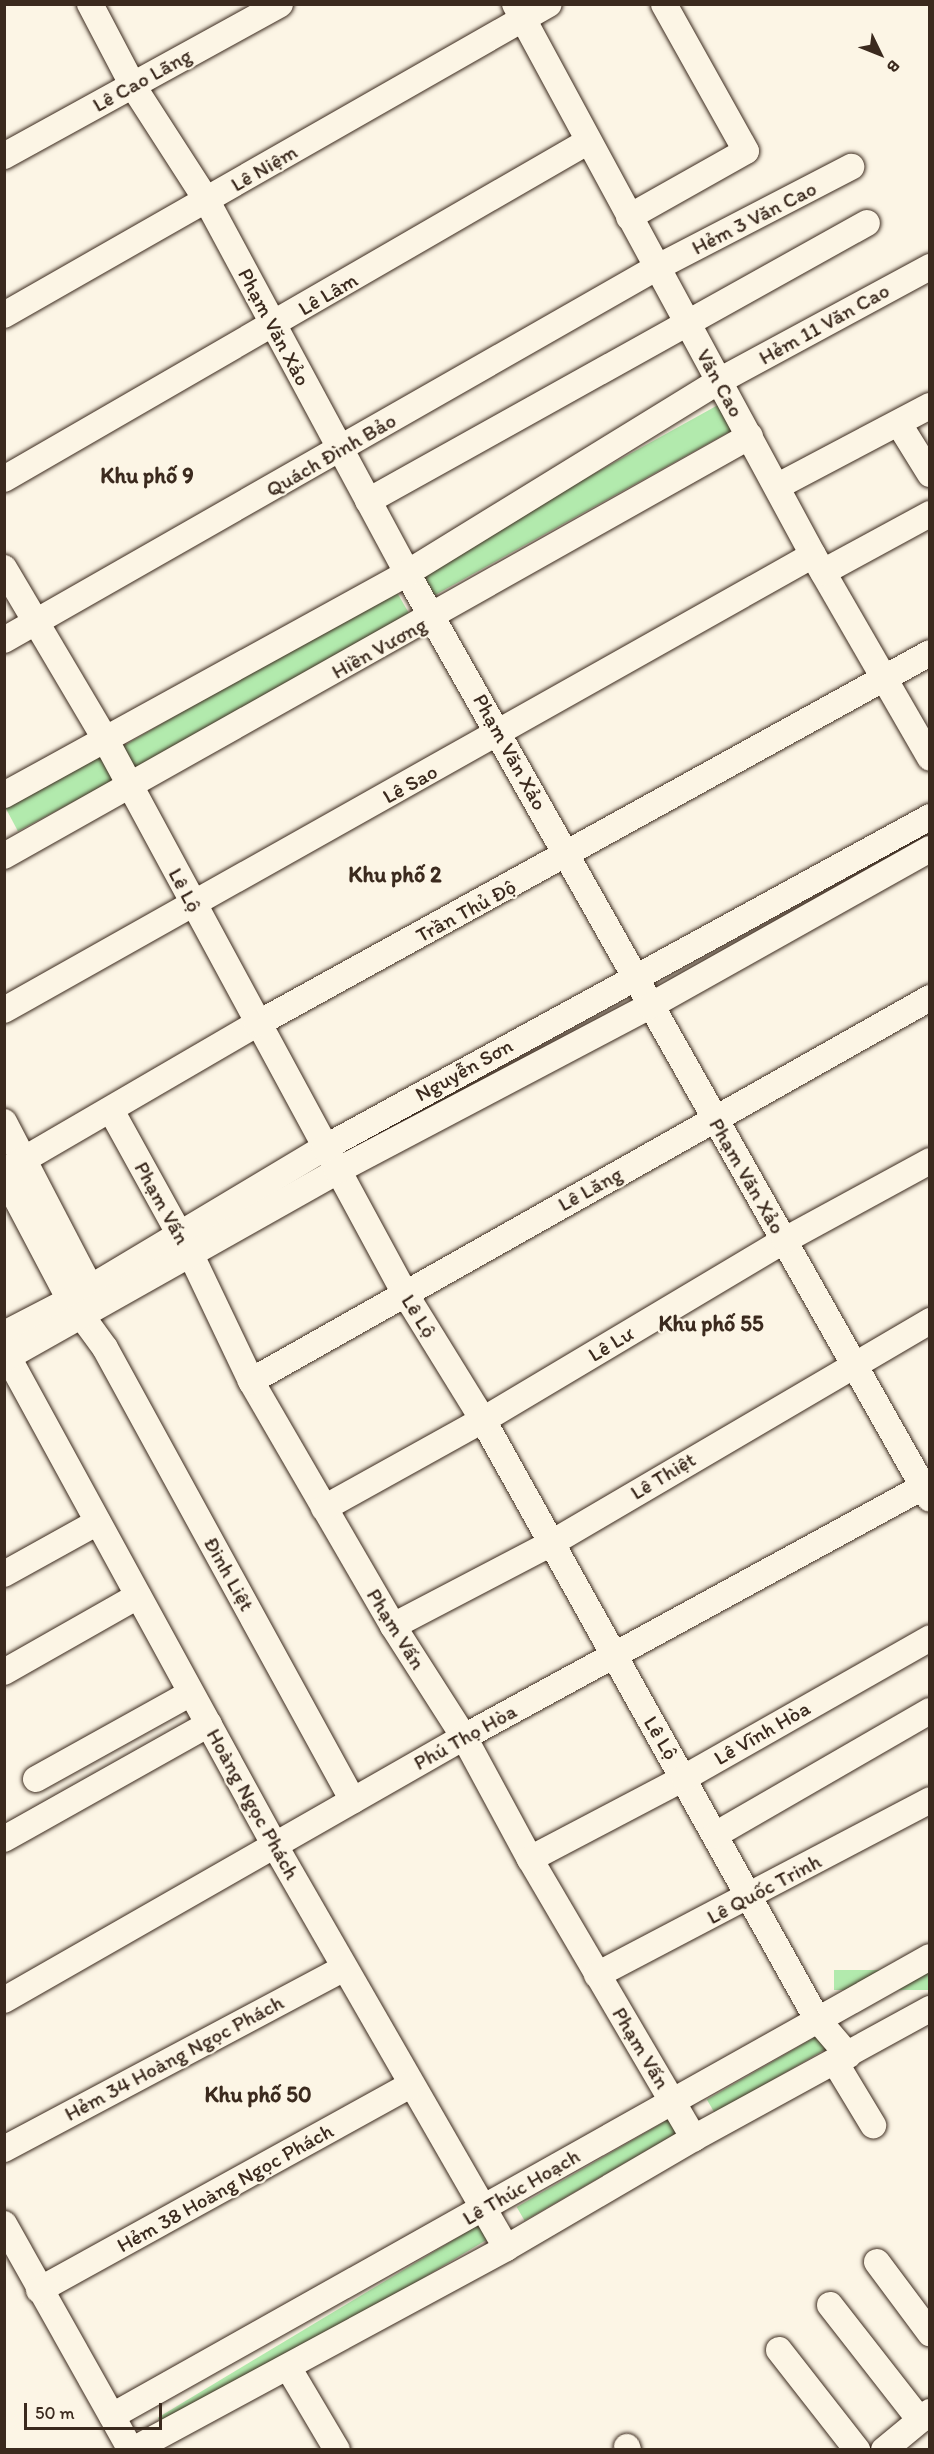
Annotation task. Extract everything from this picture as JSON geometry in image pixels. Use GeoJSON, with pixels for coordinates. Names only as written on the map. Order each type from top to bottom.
{"type":"FeatureCollection","features":[{"type":"Feature","properties":{"kind":"street","name":"Phạm Văn Xảo"},"geometry":{"type":"LineString","coordinates":[[90,4],[133,86],[207,201],[272,326],[407,573],[435,617],[633,977],[785,1240],[852,1364],[927,1489]]}},
{"type":"Feature","properties":{"kind":"street","name":"Lê Cao Lãng"},"geometry":{"type":"LineString","coordinates":[[4,156],[280,4]]}},
{"type":"Feature","properties":{"kind":"street","name":"Lê Niệm"},"geometry":{"type":"LineString","coordinates":[[4,315],[207,201],[519,11],[549,4]]}},
{"type":"Feature","properties":{"kind":"street"},"geometry":{"type":"LineString","coordinates":[[629,217],[746,152],[664,4]]}},
{"type":"Feature","properties":{"kind":"street","name":"Văn Cao"},"geometry":{"type":"LineString","coordinates":[[519,11],[587,142],[778,486],[818,564],[886,678],[930,758]]}},
{"type":"Feature","properties":{"kind":"street","name":"Lê Lâm"},"geometry":{"type":"LineString","coordinates":[[4,479],[587,142]]}},
{"type":"Feature","properties":{"kind":"street","name":"Hẻm 3 Văn Cao"},"geometry":{"type":"LineString","coordinates":[[656,268],[851,167]]}},
{"type":"Feature","properties":{"kind":"street"},"geometry":{"type":"LineString","coordinates":[[368,501],[867,224]]}},
{"type":"Feature","properties":{"kind":"street","name":"Hẻm 11 Văn Cao"},"geometry":{"type":"LineString","coordinates":[[719,381],[930,267]]}},
{"type":"Feature","properties":{"kind":"street","name":"Quách Đình Bảo"},"geometry":{"type":"LineString","coordinates":[[4,640],[656,268]]}},
{"type":"Feature","properties":{"kind":"street"},"geometry":{"type":"LineString","coordinates":[[4,795],[407,573],[719,381]]}},
{"type":"Feature","properties":{"kind":"street"},"geometry":{"type":"LineString","coordinates":[[778,486],[930,406]]}},
{"type":"Feature","properties":{"kind":"street"},"geometry":{"type":"LineString","coordinates":[[899,424],[930,474]]}},
{"type":"Feature","properties":{"kind":"street","name":"Hiền Vương"},"geometry":{"type":"LineString","coordinates":[[4,856],[435,617],[750,436]]}},
{"type":"Feature","properties":{"kind":"street","name":"Lê Sao"},"geometry":{"type":"LineString","coordinates":[[4,1010],[500,734],[818,564],[930,514]]}},
{"type":"Feature","properties":{"kind":"street","name":"Lê Lộ"},"geometry":{"type":"LineString","coordinates":[[4,568],[105,739],[324,1148],[404,1292],[483,1420],[612,1655],[684,1778],[748,1898],[841,2058],[873,2126]]}},
{"type":"Feature","properties":{"kind":"street","name":"Trần Thủ Độ"},"geometry":{"type":"LineString","coordinates":[[12,1169],[112,1112],[257,1024],[567,857],[930,653]]}},
{"type":"Feature","properties":{"kind":"street","name":"Nguyễn Sơn"},"geometry":{"type":"LineString","coordinates":[[185,1245],[324,1148],[633,977],[930,817]]}},
{"type":"Feature","properties":{"kind":"street","name":"Nguyễn Sơn"},"geometry":{"type":"LineString","coordinates":[[6,1350],[185,1245],[337,1171],[650,1006],[930,849]]}},
{"type":"Feature","properties":{"kind":"street","name":"Lê Lăng"},"geometry":{"type":"LineString","coordinates":[[251,1381],[404,1292],[930,998]]}},
{"type":"Feature","properties":{"kind":"street","name":"Phạm Vấn"},"geometry":{"type":"LineString","coordinates":[[112,1112],[185,1245],[251,1381],[393,1626],[465,1737],[530,1859],[694,2138]]}},
{"type":"Feature","properties":{"kind":"street","name":"Đinh Liệt"},"geometry":{"type":"LineString","coordinates":[[4,1122],[12,1169],[85,1302],[105,1348],[352,1801]]}},
{"type":"Feature","properties":{"kind":"street","name":"Lê Lư"},"geometry":{"type":"LineString","coordinates":[[324,1508],[483,1420],[785,1240],[930,1161]]}},
{"type":"Feature","properties":{"kind":"street","name":"Lê Thiệt"},"geometry":{"type":"LineString","coordinates":[[393,1626],[550,1544],[852,1364],[930,1321]]}},
{"type":"Feature","properties":{"kind":"street","name":"Hoàng Ngọc Phách"},"geometry":{"type":"LineString","coordinates":[[6,1350],[274,1844],[481,2210],[506,2248]]}},
{"type":"Feature","properties":{"kind":"street","name":"Phú Thọ Hòa"},"geometry":{"type":"LineString","coordinates":[[4,2000],[274,1844],[612,1655],[927,1489]]}},
{"type":"Feature","properties":{"kind":"street"},"geometry":{"type":"LineString","coordinates":[[4,1574],[98,1522]]}},
{"type":"Feature","properties":{"kind":"street"},"geometry":{"type":"LineString","coordinates":[[4,1672],[138,1596]]}},
{"type":"Feature","properties":{"kind":"street","name":"Lê Vĩnh Hòa"},"geometry":{"type":"LineString","coordinates":[[530,1859],[684,1778],[930,1638]]}},
{"type":"Feature","properties":{"kind":"street"},"geometry":{"type":"LineString","coordinates":[[36,1779],[191,1694]]}},
{"type":"Feature","properties":{"kind":"street"},"geometry":{"type":"LineString","coordinates":[[715,1835],[930,1711]]}},
{"type":"Feature","properties":{"kind":"street"},"geometry":{"type":"LineString","coordinates":[[8,1828],[209,1724]]}},
{"type":"Feature","properties":{"kind":"street","name":"Lê Quốc Trinh"},"geometry":{"type":"LineString","coordinates":[[597,1975],[748,1898],[930,1800]]}},
{"type":"Feature","properties":{"kind":"street","name":"Lê Thúc Hoạch"},"geometry":{"type":"LineString","coordinates":[[124,2436],[481,2210],[930,1957]]}},
{"type":"Feature","properties":{"kind":"street","name":"Hẻm 34 Hoàng Ngọc Phách"},"geometry":{"type":"LineString","coordinates":[[4,2149],[344,1968]]}},
{"type":"Feature","properties":{"kind":"street"},"geometry":{"type":"LineString","coordinates":[[4,2223],[39,2290],[124,2436],[177,2440],[288,2367],[506,2248],[694,2138],[930,2009]]}},
{"type":"Feature","properties":{"kind":"street","name":"Hẻm 38 Hoàng Ngọc Phách"},"geometry":{"type":"LineString","coordinates":[[39,2290],[411,2085]]}},
{"type":"Feature","properties":{"kind":"street"},"geometry":{"type":"LineString","coordinates":[[877,2262],[930,2333]]}},
{"type":"Feature","properties":{"kind":"street"},"geometry":{"type":"LineString","coordinates":[[830,2305],[925,2416],[884,2450]]}},
{"type":"Feature","properties":{"kind":"street"},"geometry":{"type":"LineString","coordinates":[[779,2350],[857,2450]]}},
{"type":"Feature","properties":{"kind":"street"},"geometry":{"type":"LineString","coordinates":[[288,2367],[337,2450]]}},
{"type":"Feature","properties":{"kind":"green space"},"geometry":{"type":"Polygon","coordinates":[[[718,405],[732,430],[435,595],[421,570],[718,405]]]}},
{"type":"Feature","properties":{"kind":"green space"},"geometry":{"type":"Polygon","coordinates":[[[395,589],[410,615],[137,772],[122,747],[395,589]]]}},
{"type":"Feature","properties":{"kind":"green space"},"geometry":{"type":"Polygon","coordinates":[[[101,753],[115,779],[18,831],[4,805],[101,753]]]}},
{"type":"Feature","properties":{"kind":"green space"},"geometry":{"type":"Polygon","coordinates":[[[834,1970],[929,1970],[929,1990],[834,1990],[834,1970]]]}},
{"type":"Feature","properties":{"kind":"green space"},"geometry":{"type":"Polygon","coordinates":[[[822,2033],[830,2047],[715,2113],[707,2100],[822,2033]]]}},
{"type":"Feature","properties":{"kind":"green space"},"geometry":{"type":"Polygon","coordinates":[[[676,2115],[684,2129],[525,2221],[517,2207],[676,2115]]]}},
{"type":"Feature","properties":{"kind":"green space"},"geometry":{"type":"Polygon","coordinates":[[[480,2224],[489,2239],[166,2432],[158,2418],[480,2224]]]}},
{"type":"Feature","properties":{"kind":"district","name":"Khu phố 9"},"geometry":{"type":"Point","coordinates":[147,476]}},
{"type":"Feature","properties":{"kind":"district","name":"Khu phố 2"},"geometry":{"type":"Point","coordinates":[395,875]}},
{"type":"Feature","properties":{"kind":"district","name":"Khu phố 55"},"geometry":{"type":"Point","coordinates":[711,1324]}},
{"type":"Feature","properties":{"kind":"district","name":"Khu phố 50"},"geometry":{"type":"Point","coordinates":[258,2095]}}]}
